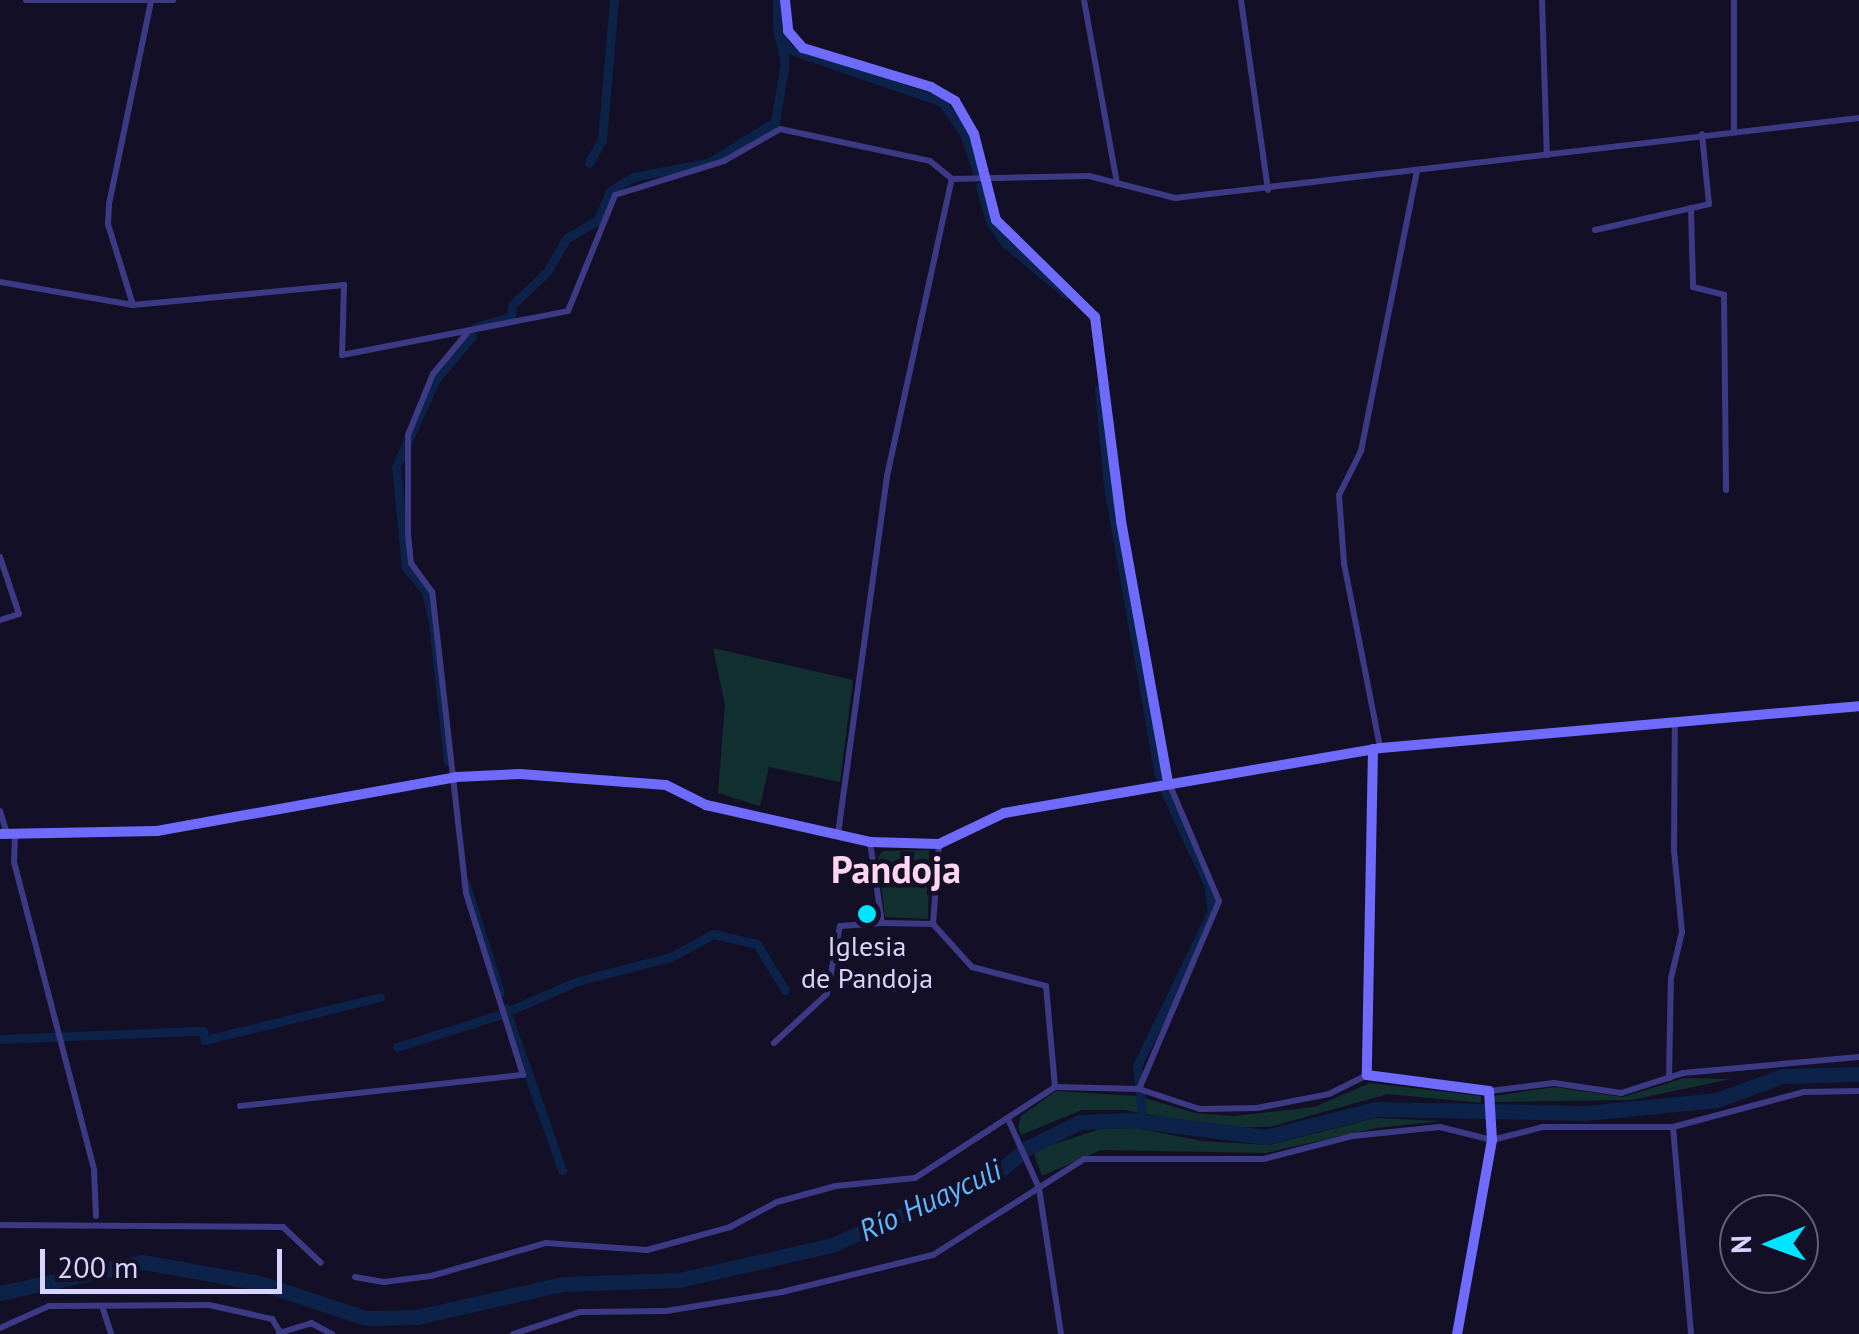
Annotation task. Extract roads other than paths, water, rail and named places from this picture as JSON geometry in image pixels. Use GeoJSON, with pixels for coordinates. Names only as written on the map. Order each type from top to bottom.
{"type":"FeatureCollection","features":[{"type":"Feature","properties":{"kind":"street"},"geometry":{"type":"LineString","coordinates":[[26,0],[173,0]]}},
{"type":"Feature","properties":{"kind":"street"},"geometry":{"type":"LineString","coordinates":[[785,0],[788,31],[803,48],[931,87],[954,101],[974,134],[1006,234],[1080,298],[1096,317],[1121,521],[1168,781],[1220,901],[1139,1089]]}},
{"type":"Feature","properties":{"kind":"street"},"geometry":{"type":"LineString","coordinates":[[1084,0],[1117,186]]}},
{"type":"Feature","properties":{"kind":"street"},"geometry":{"type":"LineString","coordinates":[[1241,0],[1268,190]]}},
{"type":"Feature","properties":{"kind":"street"},"geometry":{"type":"LineString","coordinates":[[1542,0],[1548,155]]}},
{"type":"Feature","properties":{"kind":"street"},"geometry":{"type":"LineString","coordinates":[[1734,0],[1734,130]]}},
{"type":"Feature","properties":{"kind":"street"},"geometry":{"type":"LineString","coordinates":[[133,305],[108,224],[151,2]]}},
{"type":"Feature","properties":{"kind":"street"},"geometry":{"type":"LineString","coordinates":[[0,282],[133,305],[344,285],[342,355],[568,312],[615,195],[724,161],[780,129],[930,161],[952,179],[1089,176],[1175,198],[1859,118]]}},
{"type":"Feature","properties":{"kind":"street"},"geometry":{"type":"LineString","coordinates":[[1595,230],[1709,204],[1702,134]]}},
{"type":"Feature","properties":{"kind":"street"},"geometry":{"type":"LineString","coordinates":[[1367,1075],[1377,749],[1344,563],[1339,495],[1360,451],[1417,171]]}},
{"type":"Feature","properties":{"kind":"street"},"geometry":{"type":"LineString","coordinates":[[838,835],[887,476],[952,179]]}},
{"type":"Feature","properties":{"kind":"street"},"geometry":{"type":"LineString","coordinates":[[1691,208],[1693,287],[1724,295],[1726,490]]}},
{"type":"Feature","properties":{"kind":"street"},"geometry":{"type":"LineString","coordinates":[[240,1106],[523,1075],[466,893],[456,777],[432,592],[411,564],[404,456],[434,374],[467,333]]}},
{"type":"Feature","properties":{"kind":"street"},"geometry":{"type":"LineString","coordinates":[[0,556],[19,614],[0,620]]}},
{"type":"Feature","properties":{"kind":"street"},"geometry":{"type":"LineString","coordinates":[[8,835],[157,831],[456,777],[554,775],[666,785],[706,805],[870,842],[939,844],[1004,813],[1168,781],[1377,749],[1859,706]]}},
{"type":"Feature","properties":{"kind":"street"},"geometry":{"type":"LineString","coordinates":[[1669,1078],[1671,978],[1682,932],[1674,851],[1675,722]]}},
{"type":"Feature","properties":{"kind":"street"},"geometry":{"type":"LineString","coordinates":[[0,811],[94,1170],[96,1216]]}},
{"type":"Feature","properties":{"kind":"street"},"geometry":{"type":"LineString","coordinates":[[870,842],[882,922]]}},
{"type":"Feature","properties":{"kind":"street"},"geometry":{"type":"LineString","coordinates":[[933,924],[939,844]]}},
{"type":"Feature","properties":{"kind":"street"},"geometry":{"type":"LineString","coordinates":[[774,1043],[827,994],[840,926],[882,922],[933,924],[972,967],[1046,986],[1055,1087]]}},
{"type":"Feature","properties":{"kind":"street"},"geometry":{"type":"LineString","coordinates":[[355,1277],[384,1282],[431,1276],[546,1243],[571,1250],[647,1250],[730,1228],[778,1202],[836,1186],[915,1178],[1055,1087],[1139,1089],[1200,1110],[1257,1108],[1329,1094],[1367,1075],[1490,1096],[1554,1084],[1622,1093],[1669,1078],[1859,1057]]}},
{"type":"Feature","properties":{"kind":"street"},"geometry":{"type":"LineString","coordinates":[[514,1334],[580,1312],[666,1311],[782,1292],[933,1254],[1084,1159],[1264,1159],[1353,1136],[1440,1127],[1491,1135],[1543,1126],[1673,1127],[1804,1092],[1859,1091]]}},
{"type":"Feature","properties":{"kind":"street"},"geometry":{"type":"LineString","coordinates":[[1457,1334],[1491,1135],[1490,1096]]}},
{"type":"Feature","properties":{"kind":"street"},"geometry":{"type":"LineString","coordinates":[[1008,1119],[1039,1188],[1060,1334]]}},
{"type":"Feature","properties":{"kind":"street"},"geometry":{"type":"LineString","coordinates":[[1673,1127],[1690,1334]]}},
{"type":"Feature","properties":{"kind":"street"},"geometry":{"type":"LineString","coordinates":[[0,1225],[283,1227],[322,1263]]}},
{"type":"Feature","properties":{"kind":"street"},"geometry":{"type":"LineString","coordinates":[[0,1328],[48,1306],[103,1309],[209,1304],[272,1318],[279,1332],[311,1323],[332,1334]]}},
{"type":"Feature","properties":{"kind":"street"},"geometry":{"type":"LineString","coordinates":[[103,1309],[112,1334]]}},
{"type":"Feature","properties":{"kind":"waterway"},"geometry":{"type":"LineString","coordinates":[[589,163],[602,140],[614,0]]}},
{"type":"Feature","properties":{"kind":"waterway"},"geometry":{"type":"LineString","coordinates":[[777,0],[777,29],[788,49],[942,102],[964,133],[977,172]]}},
{"type":"Feature","properties":{"kind":"waterway"},"geometry":{"type":"LineString","coordinates":[[475,327],[511,317],[512,305],[547,272],[567,238],[598,220],[610,191],[633,177],[708,163],[775,122],[785,62],[777,29]]}},
{"type":"Feature","properties":{"kind":"waterway"},"geometry":{"type":"LineString","coordinates":[[980,186],[990,221],[1004,242],[1066,294]]}},
{"type":"Feature","properties":{"kind":"waterway"},"geometry":{"type":"LineString","coordinates":[[448,761],[433,622],[426,592],[406,567],[396,467],[436,379],[472,336]]}},
{"type":"Feature","properties":{"kind":"waterway"},"geometry":{"type":"LineString","coordinates":[[1099,389],[1108,486],[1159,776]]}},
{"type":"Feature","properties":{"kind":"waterway"},"geometry":{"type":"LineString","coordinates":[[1143,1122],[1137,1066],[1212,911],[1208,884],[1164,789]]}},
{"type":"Feature","properties":{"kind":"waterway"},"geometry":{"type":"LineString","coordinates":[[465,882],[500,993]]}},
{"type":"Feature","properties":{"kind":"waterway"},"geometry":{"type":"LineString","coordinates":[[506,1012],[578,981],[671,957],[713,934],[757,944],[785,990]]}},
{"type":"Feature","properties":{"kind":"waterway"},"geometry":{"type":"LineString","coordinates":[[0,1039],[203,1031],[205,1040],[380,997]]}},
{"type":"Feature","properties":{"kind":"waterway"},"geometry":{"type":"LineString","coordinates":[[505,1008],[562,1170]]}},
{"type":"Feature","properties":{"kind":"waterway"},"geometry":{"type":"LineString","coordinates":[[397,1047],[499,1015]]}},
{"type":"Feature","properties":{"kind":"waterway","name":"Río Huayculi"},"geometry":{"type":"LineString","coordinates":[[0,1293],[143,1262],[260,1283],[366,1318],[417,1317],[562,1284],[679,1280],[832,1245],[997,1173],[1027,1148],[1080,1122],[1130,1120],[1266,1137],[1376,1109],[1585,1113],[1717,1100],[1782,1076],[1859,1074]]}},
{"type":"Feature","properties":{"kind":"place","name":"Iglesia de Pandoja"},"geometry":{"type":"Point","coordinates":[867,914]}},
{"type":"Feature","properties":{"kind":"district","name":"Pandoja"},"geometry":{"type":"Point","coordinates":[896,869]}}]}
